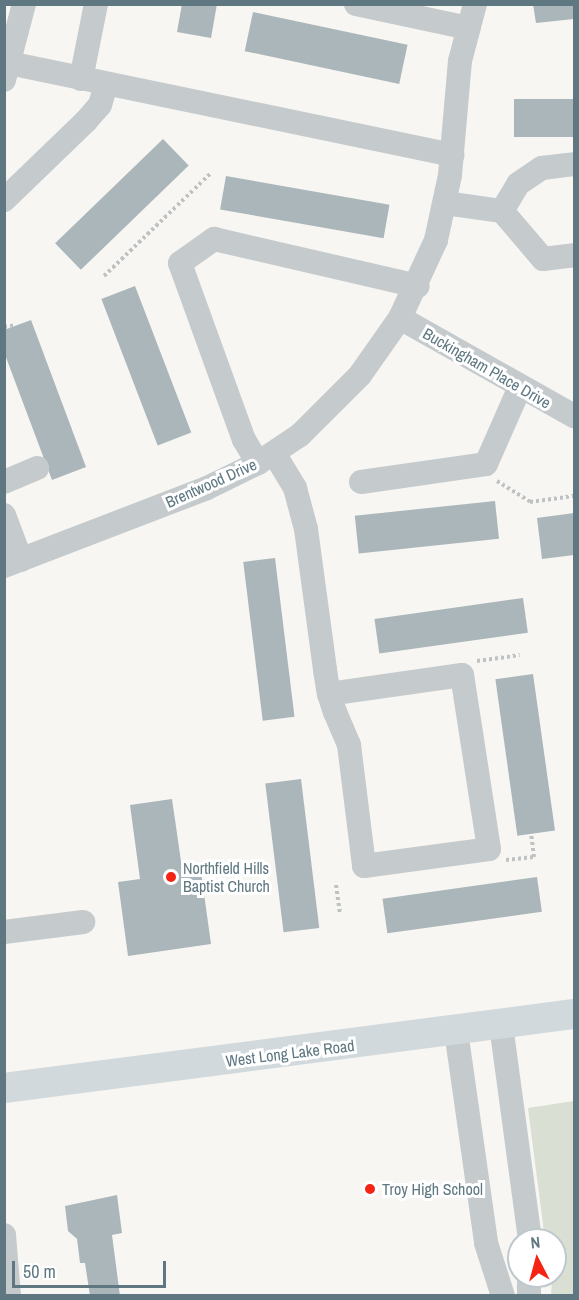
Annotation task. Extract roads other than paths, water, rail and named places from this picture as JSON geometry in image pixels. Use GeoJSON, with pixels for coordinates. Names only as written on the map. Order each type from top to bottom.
{"type":"FeatureCollection","features":[{"type":"Feature","properties":{"kind":"main road","name":"West Long Lake Road"},"geometry":{"type":"LineString","coordinates":[[4,1088],[574,1014]]}},
{"type":"Feature","properties":{"kind":"street"},"geometry":{"type":"LineString","coordinates":[[24,4],[6,68],[81,78],[452,155]]}},
{"type":"Feature","properties":{"kind":"street"},"geometry":{"type":"LineString","coordinates":[[81,78],[96,4]]}},
{"type":"Feature","properties":{"kind":"street"},"geometry":{"type":"LineString","coordinates":[[356,4],[468,28]]}},
{"type":"Feature","properties":{"kind":"street","name":"Brentwood Drive"},"geometry":{"type":"LineString","coordinates":[[13,563],[266,458],[346,393],[400,318],[418,286],[445,203],[468,28],[475,4]]}},
{"type":"Feature","properties":{"kind":"street"},"geometry":{"type":"LineString","coordinates":[[4,200],[100,105],[105,84]]}},
{"type":"Feature","properties":{"kind":"street"},"geometry":{"type":"LineString","coordinates":[[502,211],[518,184],[542,168],[574,164]]}},
{"type":"Feature","properties":{"kind":"street"},"geometry":{"type":"LineString","coordinates":[[445,203],[502,211],[543,259],[574,255]]}},
{"type":"Feature","properties":{"kind":"street"},"geometry":{"type":"LineString","coordinates":[[329,694],[462,675],[489,849],[364,866],[349,745],[329,694],[303,518],[295,488],[266,458],[244,440],[180,262],[214,239],[418,286]]}},
{"type":"Feature","properties":{"kind":"street","name":"Buckingham Place Drive"},"geometry":{"type":"LineString","coordinates":[[400,318],[574,416]]}},
{"type":"Feature","properties":{"kind":"street"},"geometry":{"type":"LineString","coordinates":[[361,482],[486,464],[520,387]]}},
{"type":"Feature","properties":{"kind":"street"},"geometry":{"type":"LineString","coordinates":[[4,482],[37,468]]}},
{"type":"Feature","properties":{"kind":"street"},"geometry":{"type":"LineString","coordinates":[[4,515],[13,563]]}},
{"type":"Feature","properties":{"kind":"street"},"geometry":{"type":"LineString","coordinates":[[4,932],[83,922]]}},
{"type":"Feature","properties":{"kind":"street"},"geometry":{"type":"LineString","coordinates":[[501,1025],[528,1228]]}},
{"type":"Feature","properties":{"kind":"street"},"geometry":{"type":"LineString","coordinates":[[456,1031],[486,1243],[503,1296]]}},
{"type":"Feature","properties":{"kind":"street"},"geometry":{"type":"LineString","coordinates":[[4,1235],[9,1296]]}},
{"type":"Feature","properties":{"kind":"place","name":"Northfield Hills Baptist Church"},"geometry":{"type":"Point","coordinates":[171,877]}},
{"type":"Feature","properties":{"kind":"place","name":"Troy High School"},"geometry":{"type":"Point","coordinates":[370,1189]}}]}
